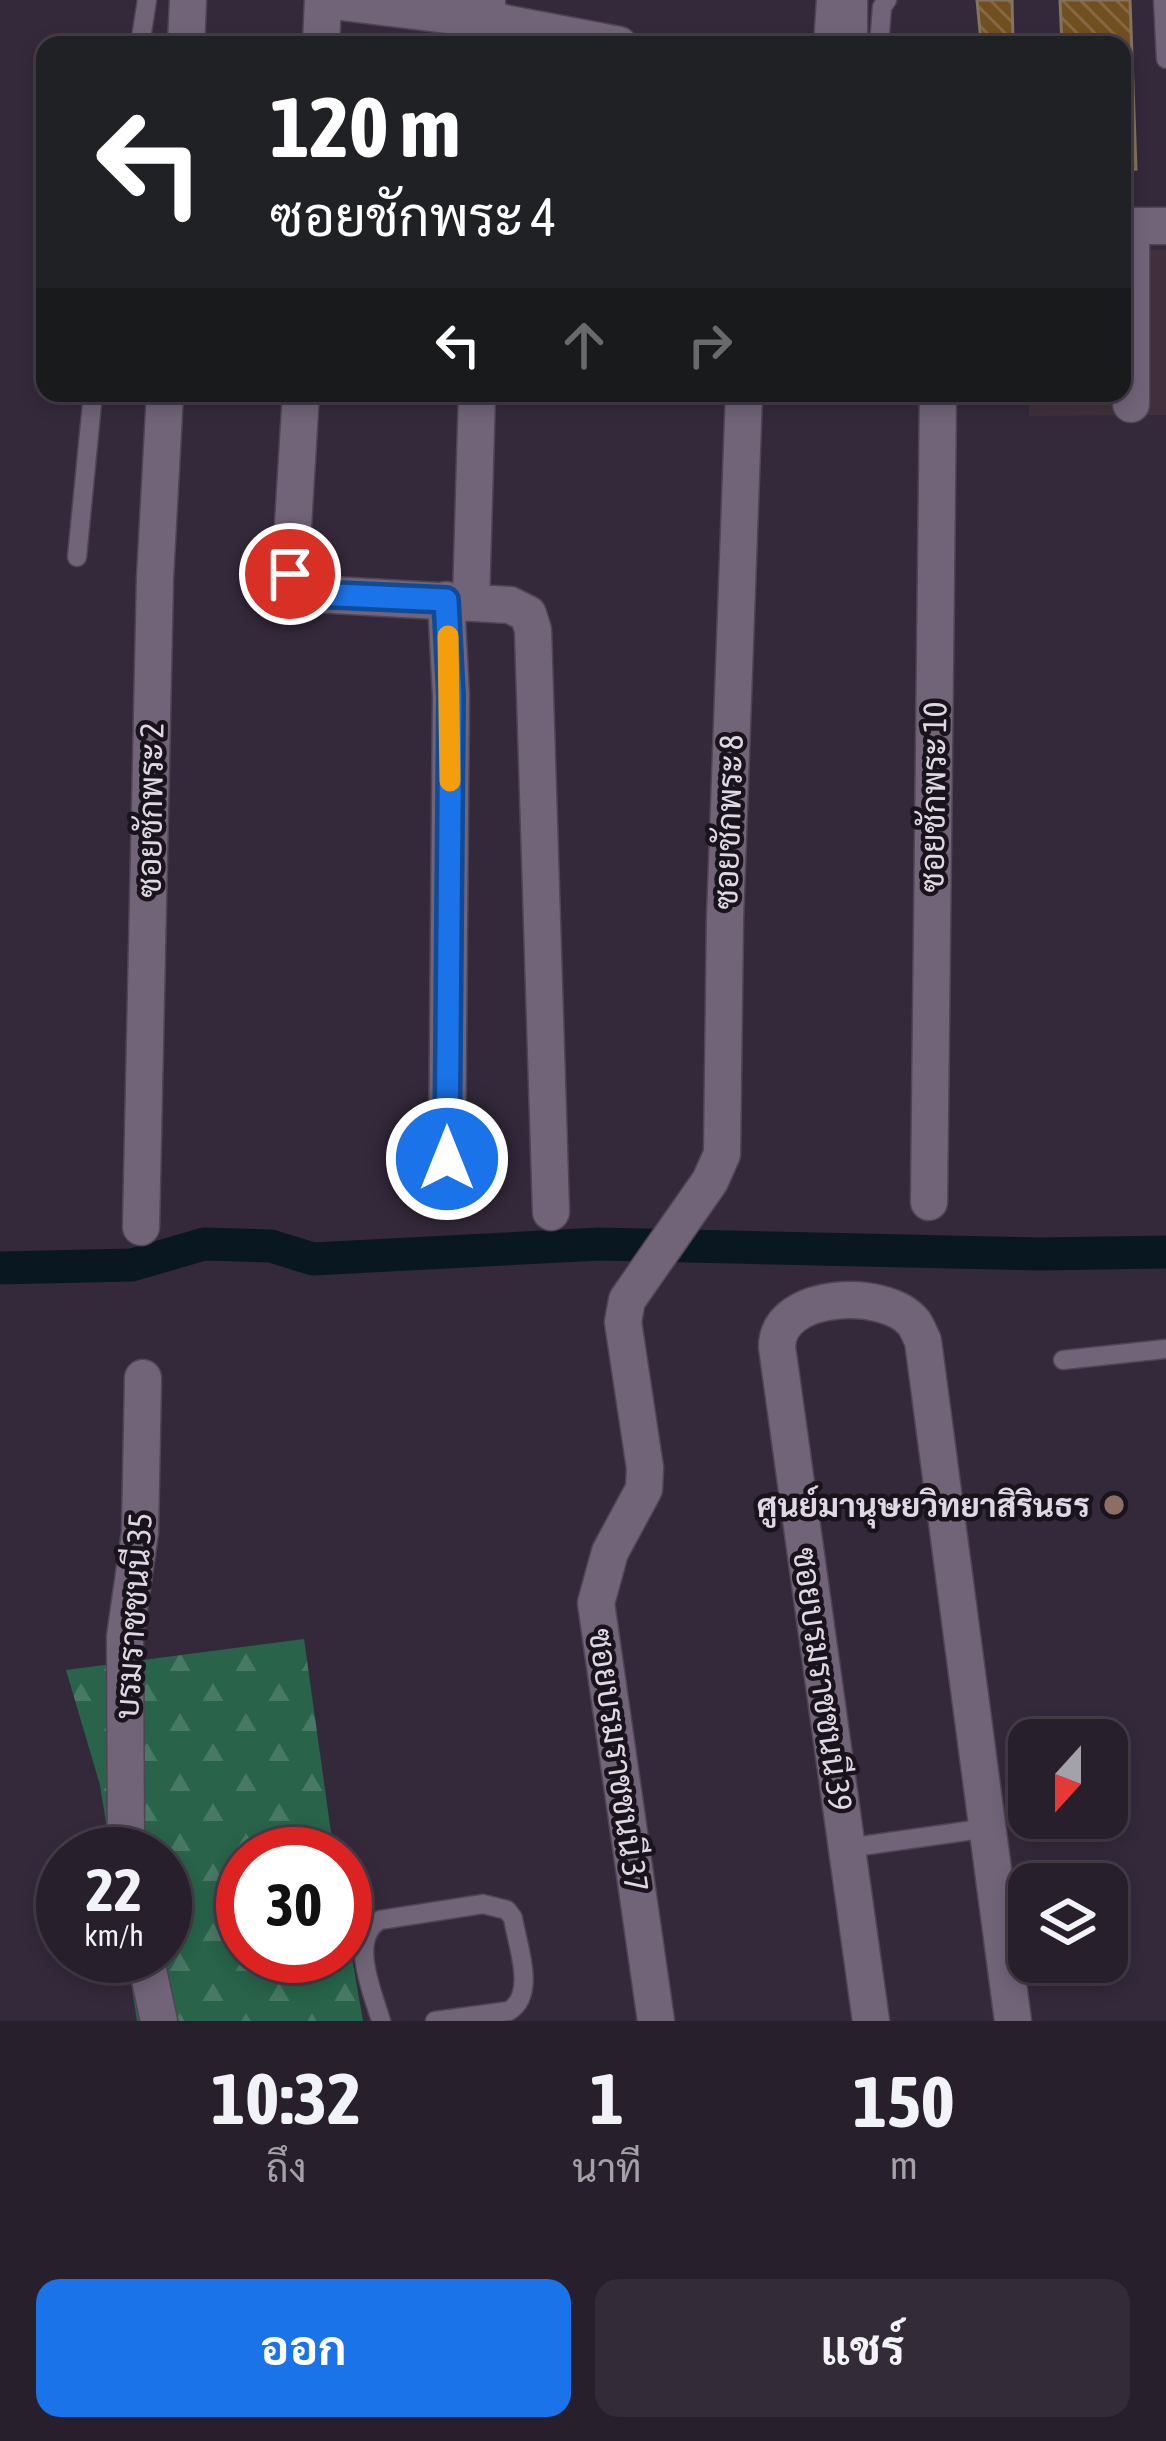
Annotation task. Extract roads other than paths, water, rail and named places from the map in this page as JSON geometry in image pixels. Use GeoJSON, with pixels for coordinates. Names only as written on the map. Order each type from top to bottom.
{"type":"FeatureCollection","features":[{"type":"Feature","properties":{"kind":"street"},"geometry":{"type":"LineString","coordinates":[[186,36],[188,0]]}},
{"type":"Feature","properties":{"kind":"street"},"geometry":{"type":"LineString","coordinates":[[322,36],[324,0],[568,36]]}},
{"type":"Feature","properties":{"kind":"street"},"geometry":{"type":"LineString","coordinates":[[849,36],[850,0]]}},
{"type":"Feature","properties":{"kind":"street"},"geometry":{"type":"LineString","coordinates":[[1131,404],[1140,227]]}},
{"type":"Feature","properties":{"kind":"street","name":"ซอยชักพระ 2"},"geometry":{"type":"LineString","coordinates":[[141,1227],[155,578],[165,402]]}},
{"type":"Feature","properties":{"kind":"street"},"geometry":{"type":"LineString","coordinates":[[300,402],[290,574],[295,584],[315,594],[458,600],[521,608],[533,630],[551,1212]]}},
{"type":"Feature","properties":{"kind":"street"},"geometry":{"type":"LineString","coordinates":[[447,1159],[451,696],[476,402]]}},
{"type":"Feature","properties":{"kind":"street","name":"ซอยชักพระ 8"},"geometry":{"type":"LineString","coordinates":[[671,1237],[710,1181],[722,1154],[725,919],[744,402]]}},
{"type":"Feature","properties":{"kind":"street","name":"ซอยชักพระ 10"},"geometry":{"type":"LineString","coordinates":[[929,1202],[938,402]]}},
{"type":"Feature","properties":{"kind":"street","name":"ซอยบรมราชชนนี 37"},"geometry":{"type":"LineString","coordinates":[[656,2021],[596,1603],[610,1552],[644,1489],[645,1468],[623,1322],[627,1300],[671,1237]]}},
{"type":"Feature","properties":{"kind":"street","name":"ซอยบรมราชชนนี 39"},"geometry":{"type":"LineString","coordinates":[[871,2021],[777,1347],[784,1323],[820,1303],[862,1301],[889,1307],[913,1321],[923,1341],[1013,2021]]}},
{"type":"Feature","properties":{"kind":"street","name":"บรมราชชนนี 35"},"geometry":{"type":"LineString","coordinates":[[126,1827],[125,1637],[140,1532],[143,1378]]}},
{"type":"Feature","properties":{"kind":"street"},"geometry":{"type":"LineString","coordinates":[[151,1983],[159,2021]]}},
{"type":"Feature","properties":{"kind":"lane"},"geometry":{"type":"LineString","coordinates":[[141,36],[147,0]]}},
{"type":"Feature","properties":{"kind":"lane"},"geometry":{"type":"LineString","coordinates":[[824,36],[826,0]]}},
{"type":"Feature","properties":{"kind":"lane"},"geometry":{"type":"LineString","coordinates":[[880,36],[887,0]]}},
{"type":"Feature","properties":{"kind":"lane"},"geometry":{"type":"LineString","coordinates":[[1163,0],[1166,59]]}},
{"type":"Feature","properties":{"kind":"lane"},"geometry":{"type":"LineString","coordinates":[[77,557],[92,402]]}},
{"type":"Feature","properties":{"kind":"lane"},"geometry":{"type":"LineString","coordinates":[[1063,1360],[1166,1349]]}},
{"type":"Feature","properties":{"kind":"lane"},"geometry":{"type":"LineString","coordinates":[[847,1848],[988,1828]]}},
{"type":"Feature","properties":{"kind":"lane"},"geometry":{"type":"LineString","coordinates":[[381,2021],[366,1963],[364,1938],[369,1926],[380,1920],[498,1905],[513,1918],[524,1987],[518,2006],[492,2017],[435,2021]]}},
{"type":"Feature","properties":{"kind":"waterway"},"geometry":{"type":"LineString","coordinates":[[0,1268],[132,1265],[204,1244],[271,1246],[313,1259],[600,1244],[1040,1254],[1166,1252]]}},
{"type":"Feature","properties":{"kind":"place","name":"ศูนย์มานุษยวิทยาสิรินธร"},"geometry":{"type":"Point","coordinates":[1114,1505]}}]}
